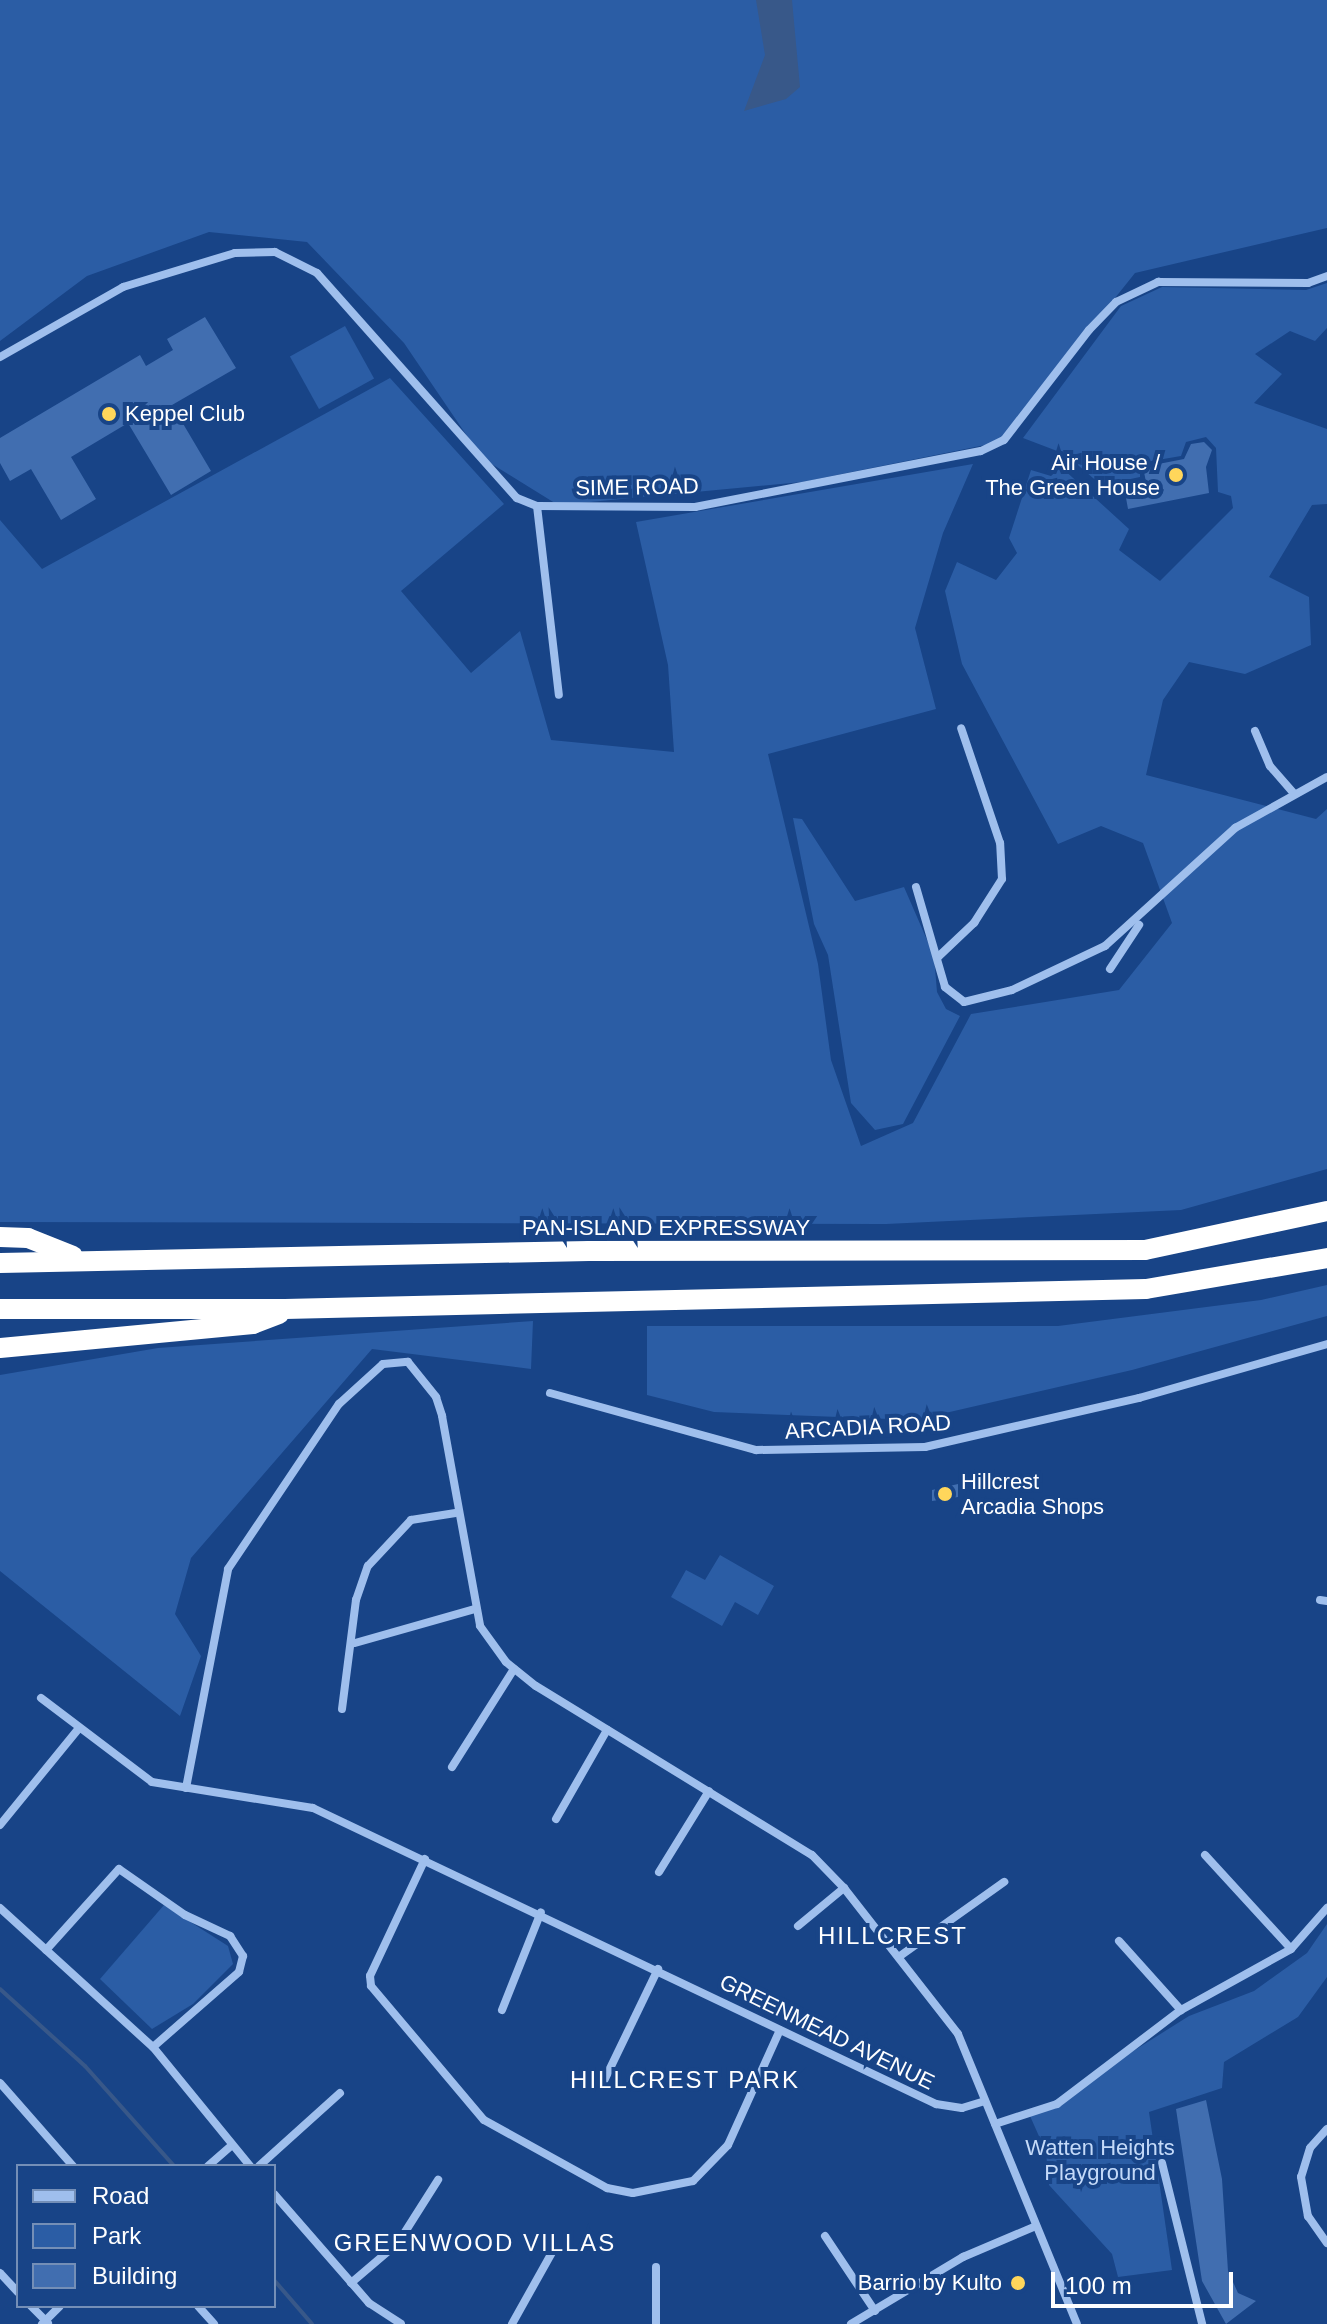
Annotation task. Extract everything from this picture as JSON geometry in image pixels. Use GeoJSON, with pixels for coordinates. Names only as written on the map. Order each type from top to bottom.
{"type":"FeatureCollection","features":[{"type":"Feature","properties":{"kind":"highway","name":"PAN-ISLAND EXPRESSWAY"},"geometry":{"type":"LineString","coordinates":[[0,1263],[1145,1250],[1327,1211]]}},
{"type":"Feature","properties":{"kind":"highway"},"geometry":{"type":"LineString","coordinates":[[0,1237],[28,1238],[83,1260]]}},
{"type":"Feature","properties":{"kind":"highway"},"geometry":{"type":"LineString","coordinates":[[0,1309],[285,1309],[1146,1289],[1327,1258]]}},
{"type":"Feature","properties":{"kind":"highway"},"geometry":{"type":"LineString","coordinates":[[0,1348],[253,1324],[285,1309]]}},
{"type":"Feature","properties":{"kind":"street"},"geometry":{"type":"LineString","coordinates":[[0,357],[123,287],[235,253],[275,252],[317,273],[473,454],[517,498],[537,506],[559,695]]}},
{"type":"Feature","properties":{"kind":"street","name":"SIME ROAD"},"geometry":{"type":"LineString","coordinates":[[537,506],[695,507],[981,451],[1023,423],[1089,330],[1140,289],[1177,280],[1308,283],[1327,276]]}},
{"type":"Feature","properties":{"kind":"street"},"geometry":{"type":"LineString","coordinates":[[938,957],[974,923],[1002,879],[1000,843],[961,728]]}},
{"type":"Feature","properties":{"kind":"street"},"geometry":{"type":"LineString","coordinates":[[1255,731],[1270,766],[1294,794]]}},
{"type":"Feature","properties":{"kind":"street"},"geometry":{"type":"LineString","coordinates":[[916,887],[945,987],[964,1002],[1066,966],[1105,946],[1149,912],[1235,828],[1327,777]]}},
{"type":"Feature","properties":{"kind":"street"},"geometry":{"type":"LineString","coordinates":[[1110,969],[1149,912]]}},
{"type":"Feature","properties":{"kind":"street","name":"ARCADIA ROAD"},"geometry":{"type":"LineString","coordinates":[[550,1393],[756,1450],[925,1447],[1139,1398],[1327,1344]]}},
{"type":"Feature","properties":{"kind":"street"},"geometry":{"type":"LineString","coordinates":[[186,1788],[228,1569],[339,1404],[373,1371],[403,1360],[436,1397],[455,1513],[480,1626],[514,1669],[607,1730],[812,1855],[844,1888],[949,2018],[1077,2324]]}},
{"type":"Feature","properties":{"kind":"street"},"geometry":{"type":"LineString","coordinates":[[342,1709],[355,1643],[356,1600],[368,1566],[411,1520],[455,1513]]}},
{"type":"Feature","properties":{"kind":"street"},"geometry":{"type":"LineString","coordinates":[[355,1643],[475,1609]]}},
{"type":"Feature","properties":{"kind":"street"},"geometry":{"type":"LineString","coordinates":[[452,1767],[514,1669]]}},
{"type":"Feature","properties":{"kind":"street","name":"GREENMEAD AVENUE"},"geometry":{"type":"LineString","coordinates":[[41,1698],[141,1777],[186,1788],[313,1808],[541,1912],[936,2104],[962,2108],[985,2101]]}},
{"type":"Feature","properties":{"kind":"street"},"geometry":{"type":"LineString","coordinates":[[0,1825],[79,1728]]}},
{"type":"Feature","properties":{"kind":"street"},"geometry":{"type":"LineString","coordinates":[[556,1819],[607,1730]]}},
{"type":"Feature","properties":{"kind":"street"},"geometry":{"type":"LineString","coordinates":[[659,1872],[709,1791]]}},
{"type":"Feature","properties":{"kind":"street"},"geometry":{"type":"LineString","coordinates":[[1205,1855],[1291,1949]]}},
{"type":"Feature","properties":{"kind":"street"},"geometry":{"type":"LineString","coordinates":[[425,1859],[370,1976],[371,1986],[484,2120],[607,2188],[633,2193],[693,2181],[728,2145],[780,2030]]}},
{"type":"Feature","properties":{"kind":"street"},"geometry":{"type":"LineString","coordinates":[[46,1950],[119,1869],[185,1915],[230,1936],[243,1956],[239,1972],[153,2047]]}},
{"type":"Feature","properties":{"kind":"street"},"geometry":{"type":"LineString","coordinates":[[900,1956],[1004,1882]]}},
{"type":"Feature","properties":{"kind":"street"},"geometry":{"type":"LineString","coordinates":[[798,1926],[844,1888]]}},
{"type":"Feature","properties":{"kind":"street"},"geometry":{"type":"LineString","coordinates":[[0,1908],[153,2047],[248,2164]]}},
{"type":"Feature","properties":{"kind":"street"},"geometry":{"type":"LineString","coordinates":[[995,2124],[1043,2113],[1181,2010],[1291,1949],[1327,1908]]}},
{"type":"Feature","properties":{"kind":"street"},"geometry":{"type":"LineString","coordinates":[[502,2010],[541,1912]]}},
{"type":"Feature","properties":{"kind":"street"},"geometry":{"type":"LineString","coordinates":[[1119,1941],[1181,2010]]}},
{"type":"Feature","properties":{"kind":"street"},"geometry":{"type":"LineString","coordinates":[[602,2085],[658,1969]]}},
{"type":"Feature","properties":{"kind":"street"},"geometry":{"type":"LineString","coordinates":[[0,2083],[71,2164]]}},
{"type":"Feature","properties":{"kind":"street"},"geometry":{"type":"LineString","coordinates":[[261,2164],[340,2093]]}},
{"type":"Feature","properties":{"kind":"street"},"geometry":{"type":"LineString","coordinates":[[1327,2129],[1310,2148],[1301,2177],[1308,2216],[1327,2243]]}},
{"type":"Feature","properties":{"kind":"street"},"geometry":{"type":"LineString","coordinates":[[210,2164],[231,2146]]}},
{"type":"Feature","properties":{"kind":"street"},"geometry":{"type":"LineString","coordinates":[[1162,2163],[1202,2324]]}},
{"type":"Feature","properties":{"kind":"street"},"geometry":{"type":"LineString","coordinates":[[351,2283],[398,2243],[438,2180]]}},
{"type":"Feature","properties":{"kind":"street"},"geometry":{"type":"LineString","coordinates":[[276,2196],[351,2283],[401,2324]]}},
{"type":"Feature","properties":{"kind":"street"},"geometry":{"type":"LineString","coordinates":[[851,2324],[963,2257],[1036,2226]]}},
{"type":"Feature","properties":{"kind":"street"},"geometry":{"type":"LineString","coordinates":[[825,2236],[875,2311]]}},
{"type":"Feature","properties":{"kind":"street"},"geometry":{"type":"LineString","coordinates":[[512,2324],[554,2249]]}},
{"type":"Feature","properties":{"kind":"street"},"geometry":{"type":"LineString","coordinates":[[656,2267],[656,2324]]}},
{"type":"Feature","properties":{"kind":"street"},"geometry":{"type":"LineString","coordinates":[[0,2273],[16,2290]]}},
{"type":"Feature","properties":{"kind":"street"},"geometry":{"type":"LineString","coordinates":[[45,2323],[58,2308]]}},
{"type":"Feature","properties":{"kind":"street"},"geometry":{"type":"LineString","coordinates":[[200,2308],[214,2324]]}},
{"type":"Feature","properties":{"kind":"green space"},"geometry":{"type":"Polygon","coordinates":[[[0,0],[1327,0],[1327,228],[1135,273],[1000,442],[802,482],[558,505],[482,458],[404,343],[307,242],[209,232],[87,276],[0,341],[0,0]]]}},
{"type":"Feature","properties":{"kind":"green space"},"geometry":{"type":"Polygon","coordinates":[[[1327,283],[1327,328],[1315,341],[1290,331],[1255,354],[1282,374],[1254,403],[1327,429],[1327,504],[1312,505],[1269,577],[1309,597],[1311,645],[1245,674],[1189,662],[1163,700],[1146,775],[1316,819],[1327,809],[1327,1169],[1181,1210],[886,1224],[0,1222],[0,520],[42,569],[390,378],[504,504],[401,591],[471,673],[520,631],[551,740],[674,752],[668,665],[636,522],[973,464],[943,533],[915,628],[936,709],[768,754],[818,964],[831,1060],[861,1146],[913,1123],[971,1014],[1119,990],[1172,923],[1143,843],[1101,826],[1058,844],[962,664],[945,591],[957,562],[996,580],[1017,553],[1009,538],[1031,470],[1051,476],[1061,467],[1129,529],[1119,550],[1160,581],[1233,508],[1231,496],[1218,492],[1216,448],[1206,437],[1186,442],[1181,456],[1140,463],[1140,477],[1121,481],[1114,496],[1065,454],[1023,438],[1121,306],[1162,287],[1306,290],[1327,283]]]}},
{"type":"Feature","properties":{"kind":"green space"},"geometry":{"type":"Polygon","coordinates":[[[345,326],[374,378],[319,409],[290,357],[345,326]]]}},
{"type":"Feature","properties":{"kind":"green space"},"geometry":{"type":"Polygon","coordinates":[[[793,818],[802,819],[855,901],[904,887],[934,956],[937,992],[946,1009],[960,1016],[903,1124],[875,1130],[851,1103],[828,955],[814,924],[793,818]]]}},
{"type":"Feature","properties":{"kind":"green space"},"geometry":{"type":"Polygon","coordinates":[[[1327,1285],[1327,1316],[1132,1370],[915,1420],[714,1412],[647,1395],[647,1326],[1058,1326],[1261,1300],[1327,1285]]]}},
{"type":"Feature","properties":{"kind":"green space"},"geometry":{"type":"Polygon","coordinates":[[[533,1321],[531,1369],[372,1349],[191,1558],[175,1614],[201,1656],[180,1716],[0,1571],[0,1375],[158,1348],[533,1321]]]}},
{"type":"Feature","properties":{"kind":"green space"},"geometry":{"type":"Polygon","coordinates":[[[720,1555],[774,1586],[758,1615],[735,1602],[722,1626],[671,1597],[686,1570],[705,1580],[720,1555]]]}},
{"type":"Feature","properties":{"kind":"green space"},"geometry":{"type":"Polygon","coordinates":[[[164,1905],[228,1946],[233,1964],[193,2004],[152,2029],[100,1979],[164,1905]]]}},
{"type":"Feature","properties":{"kind":"green space","name":"Watten Heights Playground"},"geometry":{"type":"Polygon","coordinates":[[[1327,1924],[1327,1977],[1298,2017],[1224,2062],[1222,2088],[1149,2112],[1172,2270],[1118,2277],[1112,2254],[1049,2185],[1046,2152],[1030,2116],[1189,2016],[1254,1991],[1307,1953],[1327,1924]]]}},
{"type":"Feature","properties":{"kind":"shaded area"},"geometry":{"type":"Polygon","coordinates":[[[756,0],[792,0],[800,87],[786,99],[744,111],[765,55],[756,0]]]}},
{"type":"Feature","properties":{"kind":"building","name":"Keppel Club"},"geometry":{"type":"Polygon","coordinates":[[[205,317],[236,368],[172,405],[211,471],[171,495],[128,423],[71,457],[96,499],[61,520],[31,469],[10,481],[0,463],[0,438],[140,355],[146,366],[173,350],[167,339],[205,317]]]}},
{"type":"Feature","properties":{"kind":"building","name":"Air House / The Green House"},"geometry":{"type":"Polygon","coordinates":[[[1204,442],[1212,450],[1206,467],[1209,493],[1128,509],[1124,487],[1146,482],[1143,467],[1184,459],[1191,444],[1204,442]]]}},
{"type":"Feature","properties":{"kind":"building","name":"Hillcrest Arcadia Shops"},"geometry":{"type":"Polygon","coordinates":[[[958,1484],[958,1497],[932,1501],[932,1490],[958,1484]]]}},
{"type":"Feature","properties":{"kind":"building"},"geometry":{"type":"Polygon","coordinates":[[[1206,2100],[1222,2179],[1228,2271],[1238,2293],[1256,2301],[1226,2324],[1202,2281],[1176,2109],[1206,2100]]]}},
{"type":"Feature","properties":{"kind":"waterway"},"geometry":{"type":"LineString","coordinates":[[0,1989],[85,2066],[172,2164]]}},
{"type":"Feature","properties":{"kind":"waterway"},"geometry":{"type":"LineString","coordinates":[[276,2282],[312,2324]]}},
{"type":"Feature","properties":{"kind":"place","name":"Keppel Club"},"geometry":{"type":"Point","coordinates":[109,414]}},
{"type":"Feature","properties":{"kind":"place","name":"Air House / The Green House"},"geometry":{"type":"Point","coordinates":[1176,475]}},
{"type":"Feature","properties":{"kind":"place","name":"Hillcrest Arcadia Shops"},"geometry":{"type":"Point","coordinates":[945,1494]}},
{"type":"Feature","properties":{"kind":"place","name":"Barrio by Kulto"},"geometry":{"type":"Point","coordinates":[1018,2283]}},
{"type":"Feature","properties":{"kind":"district","name":"HILLCREST"},"geometry":{"type":"Point","coordinates":[893,1936]}},
{"type":"Feature","properties":{"kind":"district","name":"HILLCREST PARK"},"geometry":{"type":"Point","coordinates":[685,2080]}},
{"type":"Feature","properties":{"kind":"district","name":"GREENWOOD VILLAS"},"geometry":{"type":"Point","coordinates":[475,2243]}}]}
